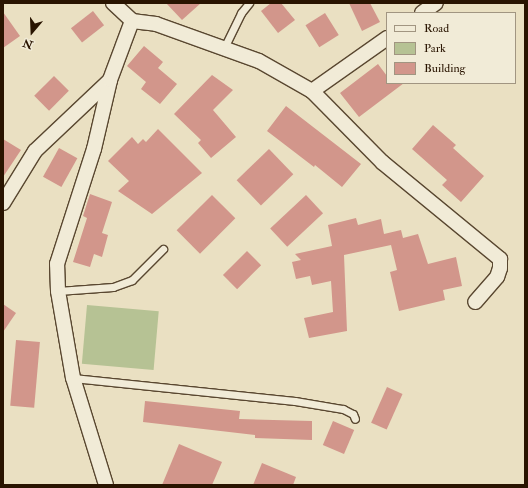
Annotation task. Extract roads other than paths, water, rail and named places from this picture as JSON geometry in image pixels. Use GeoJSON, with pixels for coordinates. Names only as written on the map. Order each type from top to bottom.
{"type":"FeatureCollection","features":[{"type":"Feature","properties":{"kind":"street"},"geometry":{"type":"LineString","coordinates":[[113,3],[132,20],[156,24],[259,61],[312,91],[382,162],[500,259],[497,277],[475,302]]}},
{"type":"Feature","properties":{"kind":"street"},"geometry":{"type":"LineString","coordinates":[[423,12],[436,3]]}},
{"type":"Feature","properties":{"kind":"street"},"geometry":{"type":"LineString","coordinates":[[106,485],[73,378],[58,291],[58,264],[94,149],[110,80],[132,20]]}},
{"type":"Feature","properties":{"kind":"street"},"geometry":{"type":"LineString","coordinates":[[312,91],[386,39]]}},
{"type":"Feature","properties":{"kind":"street"},"geometry":{"type":"LineString","coordinates":[[3,203],[35,151],[110,80]]}},
{"type":"Feature","properties":{"kind":"lane"},"geometry":{"type":"LineString","coordinates":[[224,48],[241,13],[249,3]]}},
{"type":"Feature","properties":{"kind":"lane"},"geometry":{"type":"LineString","coordinates":[[58,291],[113,287],[132,280],[163,249]]}},
{"type":"Feature","properties":{"kind":"lane"},"geometry":{"type":"LineString","coordinates":[[73,378],[295,401],[343,409],[353,414],[356,419]]}}]}
